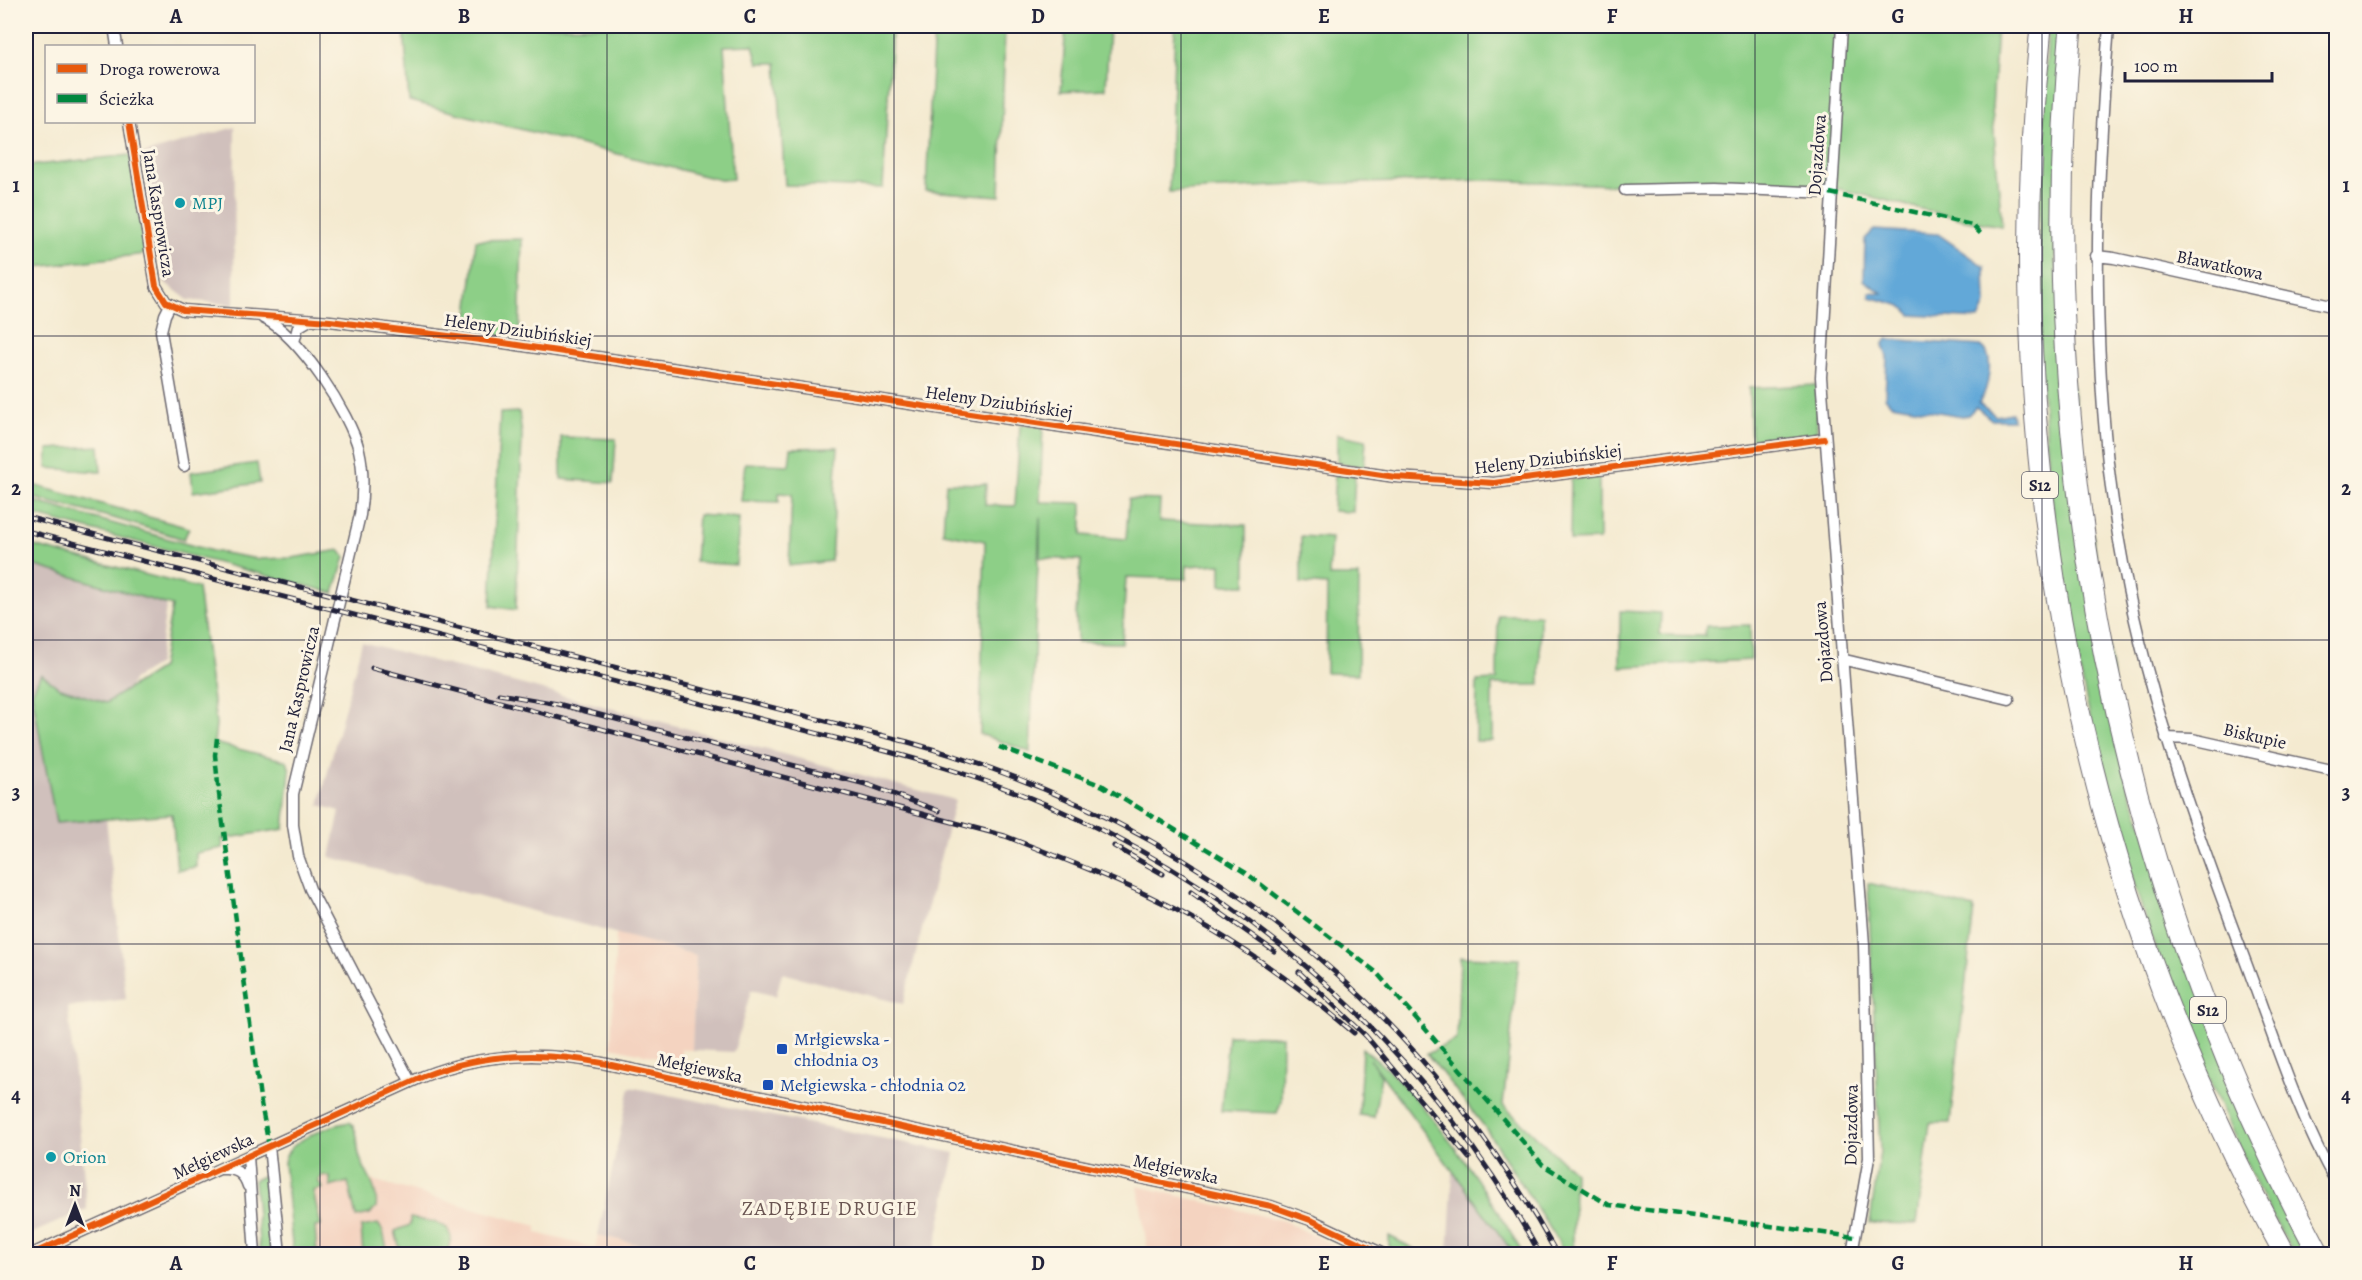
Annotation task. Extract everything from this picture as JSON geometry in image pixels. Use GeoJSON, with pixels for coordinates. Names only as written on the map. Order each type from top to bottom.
{"type":"FeatureCollection","features":[{"type":"Feature","properties":{"kind":"highway","name":"S12"},"geometry":{"type":"LineString","coordinates":[[2041,26],[2031,141],[2028,283],[2035,427],[2055,596],[2082,729],[2119,863],[2161,987],[2222,1132],[2285,1254]]}},
{"type":"Feature","properties":{"kind":"highway","name":"S12"},"geometry":{"type":"LineString","coordinates":[[2071,26],[2063,146],[2064,318],[2076,471],[2099,626],[2129,763],[2172,910],[2223,1048],[2285,1186],[2319,1254]]}},
{"type":"Feature","properties":{"kind":"highway"},"geometry":{"type":"LineString","coordinates":[[2222,1132],[2245,1195],[2272,1254]]}},
{"type":"Feature","properties":{"kind":"highway"},"geometry":{"type":"LineString","coordinates":[[2285,1186],[2333,1254]]}},
{"type":"Feature","properties":{"kind":"street"},"geometry":{"type":"LineString","coordinates":[[114,26],[117,45]]}},
{"type":"Feature","properties":{"kind":"street","name":"Dojazdowa"},"geometry":{"type":"LineString","coordinates":[[1842,26],[1830,193],[1821,377],[1864,945],[1869,1158],[1852,1254]]}},
{"type":"Feature","properties":{"kind":"street"},"geometry":{"type":"LineString","coordinates":[[2109,26],[2101,125],[2096,256],[2098,350],[2119,542],[2166,738],[2190,815],[2306,1120],[2337,1182]]}},
{"type":"Feature","properties":{"kind":"street","name":"Jana Kasprowicza"},"geometry":{"type":"LineString","coordinates":[[129,123],[156,286],[170,305]]}},
{"type":"Feature","properties":{"kind":"street"},"geometry":{"type":"LineString","coordinates":[[1625,190],[1717,188],[1830,193]]}},
{"type":"Feature","properties":{"kind":"street","name":"Bławatkowa"},"geometry":{"type":"LineString","coordinates":[[2096,256],[2125,260],[2337,308]]}},
{"type":"Feature","properties":{"kind":"street"},"geometry":{"type":"LineString","coordinates":[[170,305],[165,315],[162,331],[184,466]]}},
{"type":"Feature","properties":{"kind":"street","name":"Heleny Dziubińskiej"},"geometry":{"type":"LineString","coordinates":[[170,305],[183,310],[311,320],[504,343],[1395,477],[1450,482],[1499,482],[1824,439]]}},
{"type":"Feature","properties":{"kind":"street","name":"Jana Kasprowicza"},"geometry":{"type":"LineString","coordinates":[[260,317],[277,326],[294,342],[336,401],[350,426],[359,450],[362,487],[353,547],[296,776],[293,794],[294,836],[298,856],[313,897],[410,1081]]}},
{"type":"Feature","properties":{"kind":"street"},"geometry":{"type":"LineString","coordinates":[[294,342],[298,327],[311,320]]}},
{"type":"Feature","properties":{"kind":"street"},"geometry":{"type":"LineString","coordinates":[[1841,659],[2009,699]]}},
{"type":"Feature","properties":{"kind":"street","name":"Biskupie"},"geometry":{"type":"LineString","coordinates":[[2166,738],[2192,739],[2337,771]]}},
{"type":"Feature","properties":{"kind":"street","name":"Mełgiewska"},"geometry":{"type":"LineString","coordinates":[[32,1254],[410,1081],[460,1064],[499,1057],[544,1055],[585,1060],[909,1126],[1271,1206],[1313,1221],[1383,1254]]}},
{"type":"Feature","properties":{"kind":"street"},"geometry":{"type":"LineString","coordinates":[[269,1146],[280,1254]]}},
{"type":"Feature","properties":{"kind":"street"},"geometry":{"type":"LineString","coordinates":[[249,1156],[255,1254]]}},
{"type":"Feature","properties":{"kind":"street"},"geometry":{"type":"LineString","coordinates":[[218,1169],[233,1169],[242,1174],[250,1192]]}},
{"type":"Feature","properties":{"kind":"shaded area"},"geometry":{"type":"Polygon","coordinates":[[[235,127],[234,305],[188,300],[163,281],[143,154],[235,127]]]}},
{"type":"Feature","properties":{"kind":"shaded area"},"geometry":{"type":"Polygon","coordinates":[[[26,561],[167,600],[158,664],[135,678],[97,736],[126,999],[68,1007],[87,1209],[26,1236],[26,561]]]}},
{"type":"Feature","properties":{"kind":"shaded area"},"geometry":{"type":"Polygon","coordinates":[[[362,642],[955,800],[903,1004],[782,973],[776,996],[751,990],[734,1052],[692,1050],[696,955],[330,857],[340,811],[319,805],[362,642]]]}},
{"type":"Feature","properties":{"kind":"shaded area"},"geometry":{"type":"Polygon","coordinates":[[[616,933],[696,955],[692,1050],[681,1049],[681,1062],[611,1047],[616,933]]]}},
{"type":"Feature","properties":{"kind":"shaded area"},"geometry":{"type":"Polygon","coordinates":[[[630,1087],[955,1153],[934,1254],[679,1254],[598,1235],[630,1087]]]}},
{"type":"Feature","properties":{"kind":"shaded area"},"geometry":{"type":"Polygon","coordinates":[[[301,1160],[537,1226],[537,1233],[595,1248],[598,1235],[679,1254],[312,1254],[301,1160]]]}},
{"type":"Feature","properties":{"kind":"shaded area"},"geometry":{"type":"Polygon","coordinates":[[[1453,1172],[1514,1254],[1448,1254],[1453,1172]]]}},
{"type":"Feature","properties":{"kind":"shaded area"},"geometry":{"type":"Polygon","coordinates":[[[1138,1186],[1284,1221],[1352,1254],[1148,1254],[1138,1186]]]}},
{"type":"Feature","properties":{"kind":"green space"},"geometry":{"type":"Polygon","coordinates":[[[404,26],[892,26],[883,188],[785,185],[777,63],[758,63],[753,45],[724,46],[733,179],[720,180],[409,101],[404,26]]]}},
{"type":"Feature","properties":{"kind":"green space"},"geometry":{"type":"Polygon","coordinates":[[[934,26],[1005,26],[1000,196],[926,191],[934,26]]]}},
{"type":"Feature","properties":{"kind":"green space"},"geometry":{"type":"Polygon","coordinates":[[[1066,26],[1109,26],[1106,89],[1061,91],[1066,26]]]}},
{"type":"Feature","properties":{"kind":"green space"},"geometry":{"type":"Polygon","coordinates":[[[1175,26],[1997,26],[1992,109],[2002,226],[1966,220],[1823,185],[1641,186],[1489,180],[1313,184],[1169,192],[1175,26]]]}},
{"type":"Feature","properties":{"kind":"green space"},"geometry":{"type":"Polygon","coordinates":[[[2048,26],[2066,26],[2055,261],[2128,787],[2313,1254],[2293,1254],[2259,1191],[2168,988],[2110,810],[2058,568],[2035,313],[2048,26]]]}},
{"type":"Feature","properties":{"kind":"green space"},"geometry":{"type":"Polygon","coordinates":[[[130,155],[145,254],[29,268],[26,246],[26,166],[130,155]]]}},
{"type":"Feature","properties":{"kind":"green space"},"geometry":{"type":"Polygon","coordinates":[[[522,239],[519,341],[466,335],[476,240],[522,239]]]}},
{"type":"Feature","properties":{"kind":"green space"},"geometry":{"type":"Polygon","coordinates":[[[1817,385],[1817,431],[1809,436],[1751,442],[1749,388],[1817,385]]]}},
{"type":"Feature","properties":{"kind":"green space"},"geometry":{"type":"Polygon","coordinates":[[[519,412],[522,435],[516,610],[491,606],[500,413],[519,412]]]}},
{"type":"Feature","properties":{"kind":"green space"},"geometry":{"type":"Polygon","coordinates":[[[1020,425],[1043,426],[1040,502],[1082,503],[1082,535],[1126,539],[1129,499],[1160,500],[1159,521],[1246,525],[1246,585],[1221,585],[1221,564],[1187,566],[1186,579],[1126,577],[1122,643],[1077,642],[1076,613],[1081,560],[1040,558],[1040,517],[1030,752],[980,734],[985,541],[943,533],[946,483],[986,484],[985,505],[1015,506],[1020,425]]]}},
{"type":"Feature","properties":{"kind":"green space"},"geometry":{"type":"Polygon","coordinates":[[[1337,434],[1366,440],[1364,467],[1337,463],[1337,434]]]}},
{"type":"Feature","properties":{"kind":"green space"},"geometry":{"type":"Polygon","coordinates":[[[561,437],[616,439],[613,483],[561,479],[561,437]]]}},
{"type":"Feature","properties":{"kind":"green space"},"geometry":{"type":"Polygon","coordinates":[[[99,446],[101,472],[47,468],[48,449],[99,446]]]}},
{"type":"Feature","properties":{"kind":"green space"},"geometry":{"type":"Polygon","coordinates":[[[838,447],[831,561],[789,566],[792,494],[779,493],[779,502],[741,501],[745,463],[789,465],[791,448],[838,447]]]}},
{"type":"Feature","properties":{"kind":"green space"},"geometry":{"type":"Polygon","coordinates":[[[257,463],[260,483],[193,492],[191,472],[257,463]]]}},
{"type":"Feature","properties":{"kind":"green space"},"geometry":{"type":"Polygon","coordinates":[[[1335,474],[1355,475],[1353,512],[1333,511],[1335,474]]]}},
{"type":"Feature","properties":{"kind":"green space"},"geometry":{"type":"Polygon","coordinates":[[[1599,474],[1599,540],[1570,541],[1571,480],[1599,474]]]}},
{"type":"Feature","properties":{"kind":"green space"},"geometry":{"type":"Polygon","coordinates":[[[26,483],[189,528],[184,539],[26,496],[26,483]]]}},
{"type":"Feature","properties":{"kind":"green space"},"geometry":{"type":"Polygon","coordinates":[[[26,499],[212,551],[258,559],[292,558],[340,550],[345,557],[334,593],[26,513],[26,499]]]}},
{"type":"Feature","properties":{"kind":"green space"},"geometry":{"type":"Polygon","coordinates":[[[698,515],[739,518],[736,565],[695,562],[698,515]]]}},
{"type":"Feature","properties":{"kind":"green space"},"geometry":{"type":"Polygon","coordinates":[[[1301,536],[1331,538],[1329,576],[1359,576],[1358,674],[1326,673],[1327,585],[1301,583],[1301,536]]]}},
{"type":"Feature","properties":{"kind":"green space"},"geometry":{"type":"Polygon","coordinates":[[[26,544],[198,588],[216,724],[214,743],[287,761],[290,771],[284,829],[222,839],[223,848],[196,853],[196,867],[177,870],[172,814],[56,823],[32,693],[41,674],[58,687],[106,703],[161,668],[172,606],[26,563],[26,544]]]}},
{"type":"Feature","properties":{"kind":"green space"},"geometry":{"type":"Polygon","coordinates":[[[1620,611],[1661,613],[1660,635],[1705,636],[1706,626],[1750,625],[1751,660],[1620,667],[1620,611]]]}},
{"type":"Feature","properties":{"kind":"green space"},"geometry":{"type":"Polygon","coordinates":[[[1498,615],[1540,615],[1540,685],[1492,685],[1492,741],[1476,741],[1477,681],[1497,680],[1498,615]]]}},
{"type":"Feature","properties":{"kind":"green space"},"geometry":{"type":"Polygon","coordinates":[[[1868,883],[1974,908],[1950,1123],[1930,1123],[1917,1224],[1870,1223],[1880,1151],[1868,883]]]}},
{"type":"Feature","properties":{"kind":"green space"},"geometry":{"type":"Polygon","coordinates":[[[1460,957],[1519,959],[1503,1105],[1574,1172],[1573,1244],[1578,1254],[1564,1254],[1557,1239],[1484,1126],[1427,1054],[1457,1039],[1460,957]]]}},
{"type":"Feature","properties":{"kind":"green space"},"geometry":{"type":"Polygon","coordinates":[[[1228,1035],[1282,1036],[1281,1102],[1277,1113],[1221,1111],[1228,1035]]]}},
{"type":"Feature","properties":{"kind":"green space"},"geometry":{"type":"Polygon","coordinates":[[[1362,1048],[1408,1091],[1452,1143],[1490,1199],[1523,1254],[1514,1254],[1370,1059],[1381,1076],[1374,1117],[1359,1115],[1362,1048]]]}},
{"type":"Feature","properties":{"kind":"green space"},"geometry":{"type":"Polygon","coordinates":[[[350,1122],[356,1131],[360,1158],[376,1194],[376,1208],[370,1214],[356,1217],[348,1182],[330,1187],[330,1177],[322,1175],[318,1181],[323,1188],[313,1191],[321,1226],[315,1227],[317,1254],[293,1254],[284,1163],[286,1155],[310,1135],[350,1122]]]}},
{"type":"Feature","properties":{"kind":"green space"},"geometry":{"type":"Polygon","coordinates":[[[267,1174],[274,1254],[260,1254],[254,1180],[267,1174]]]}},
{"type":"Feature","properties":{"kind":"green space"},"geometry":{"type":"Polygon","coordinates":[[[410,1218],[434,1222],[447,1228],[451,1237],[447,1254],[415,1254],[400,1250],[395,1231],[410,1225],[410,1218]]]}},
{"type":"Feature","properties":{"kind":"green space"},"geometry":{"type":"Polygon","coordinates":[[[378,1224],[383,1231],[388,1254],[363,1254],[361,1227],[378,1224]]]}},
{"type":"Feature","properties":{"kind":"green space"},"geometry":{"type":"Polygon","coordinates":[[[1389,1236],[1424,1254],[1402,1254],[1389,1247],[1389,1236]]]}},
{"type":"Feature","properties":{"kind":"water"},"geometry":{"type":"Polygon","coordinates":[[[1874,230],[1938,234],[1985,267],[1986,304],[1979,319],[1911,315],[1902,306],[1870,297],[1870,292],[1882,293],[1864,280],[1865,239],[1874,230]]]}},
{"type":"Feature","properties":{"kind":"water"},"geometry":{"type":"Polygon","coordinates":[[[1887,339],[1981,346],[1986,350],[1989,373],[1988,382],[1979,403],[1996,416],[2012,413],[2013,420],[1992,420],[1976,407],[1968,415],[1962,416],[1891,404],[1885,397],[1887,357],[1883,345],[1887,339]]]}},
{"type":"Feature","properties":{"kind":"waterway"},"geometry":{"type":"LineString","coordinates":[[1884,26],[1888,27]]}},
{"type":"Feature","properties":{"kind":"railway"},"geometry":{"type":"LineString","coordinates":[[26,517],[908,742],[1012,776],[1109,819],[1201,871],[1286,931],[1364,999],[1436,1076],[1500,1161],[1557,1254]]}},
{"type":"Feature","properties":{"kind":"railway"},"geometry":{"type":"LineString","coordinates":[[26,531],[882,750],[967,775],[1050,806],[1126,843],[1199,886],[1268,935],[1332,990],[1392,1049],[1447,1113],[1496,1182],[1540,1254]]}},
{"type":"Feature","properties":{"kind":"railway"},"geometry":{"type":"LineString","coordinates":[[372,668],[1005,836],[1077,864],[1149,896],[1203,925],[1256,958],[1354,1033]]}},
{"type":"Feature","properties":{"kind":"railway"},"geometry":{"type":"LineString","coordinates":[[499,694],[558,704],[869,785],[939,811]]}},
{"type":"Feature","properties":{"kind":"railway"},"geometry":{"type":"LineString","coordinates":[[1114,846],[1163,874]]}},
{"type":"Feature","properties":{"kind":"railway"},"geometry":{"type":"LineString","coordinates":[[1191,892],[1274,951]]}},
{"type":"Feature","properties":{"kind":"railway"},"geometry":{"type":"LineString","coordinates":[[1299,972],[1366,1036],[1469,1158]]}},
{"type":"Feature","properties":{"kind":"marked path"},"geometry":{"type":"LineString","coordinates":[[1830,193],[1972,225],[1983,236]]}},
{"type":"Feature","properties":{"kind":"marked path"},"geometry":{"type":"LineString","coordinates":[[217,738],[215,755],[219,794],[260,1098],[269,1146]]}},
{"type":"Feature","properties":{"kind":"marked path"},"geometry":{"type":"LineString","coordinates":[[999,747],[1103,786],[1246,873],[1376,972],[1543,1165],[1609,1205],[1855,1237]]}},
{"type":"Feature","properties":{"kind":"cycle path"},"geometry":{"type":"LineString","coordinates":[[129,123],[156,286],[166,302],[183,310],[330,321],[504,343],[1395,477],[1494,483],[1824,439]]}},
{"type":"Feature","properties":{"kind":"cycle path"},"geometry":{"type":"LineString","coordinates":[[32,1254],[424,1076],[446,1068],[512,1056],[557,1057],[602,1063],[1271,1206],[1313,1221],[1383,1254]]}},
{"type":"Feature","properties":{"kind":"place","name":"MPJ"},"geometry":{"type":"Point","coordinates":[180,203]}},
{"type":"Feature","properties":{"kind":"place","name":"Mrłgiewska - chłodnia 03"},"geometry":{"type":"Point","coordinates":[782,1049]}},
{"type":"Feature","properties":{"kind":"place","name":"Mełgiewska - chłodnia 02"},"geometry":{"type":"Point","coordinates":[768,1085]}},
{"type":"Feature","properties":{"kind":"place","name":"Orion"},"geometry":{"type":"Point","coordinates":[51,1157]}},
{"type":"Feature","properties":{"kind":"district","name":"ZADĘBIE DRUGIE"},"geometry":{"type":"Point","coordinates":[830,1208]}}]}
